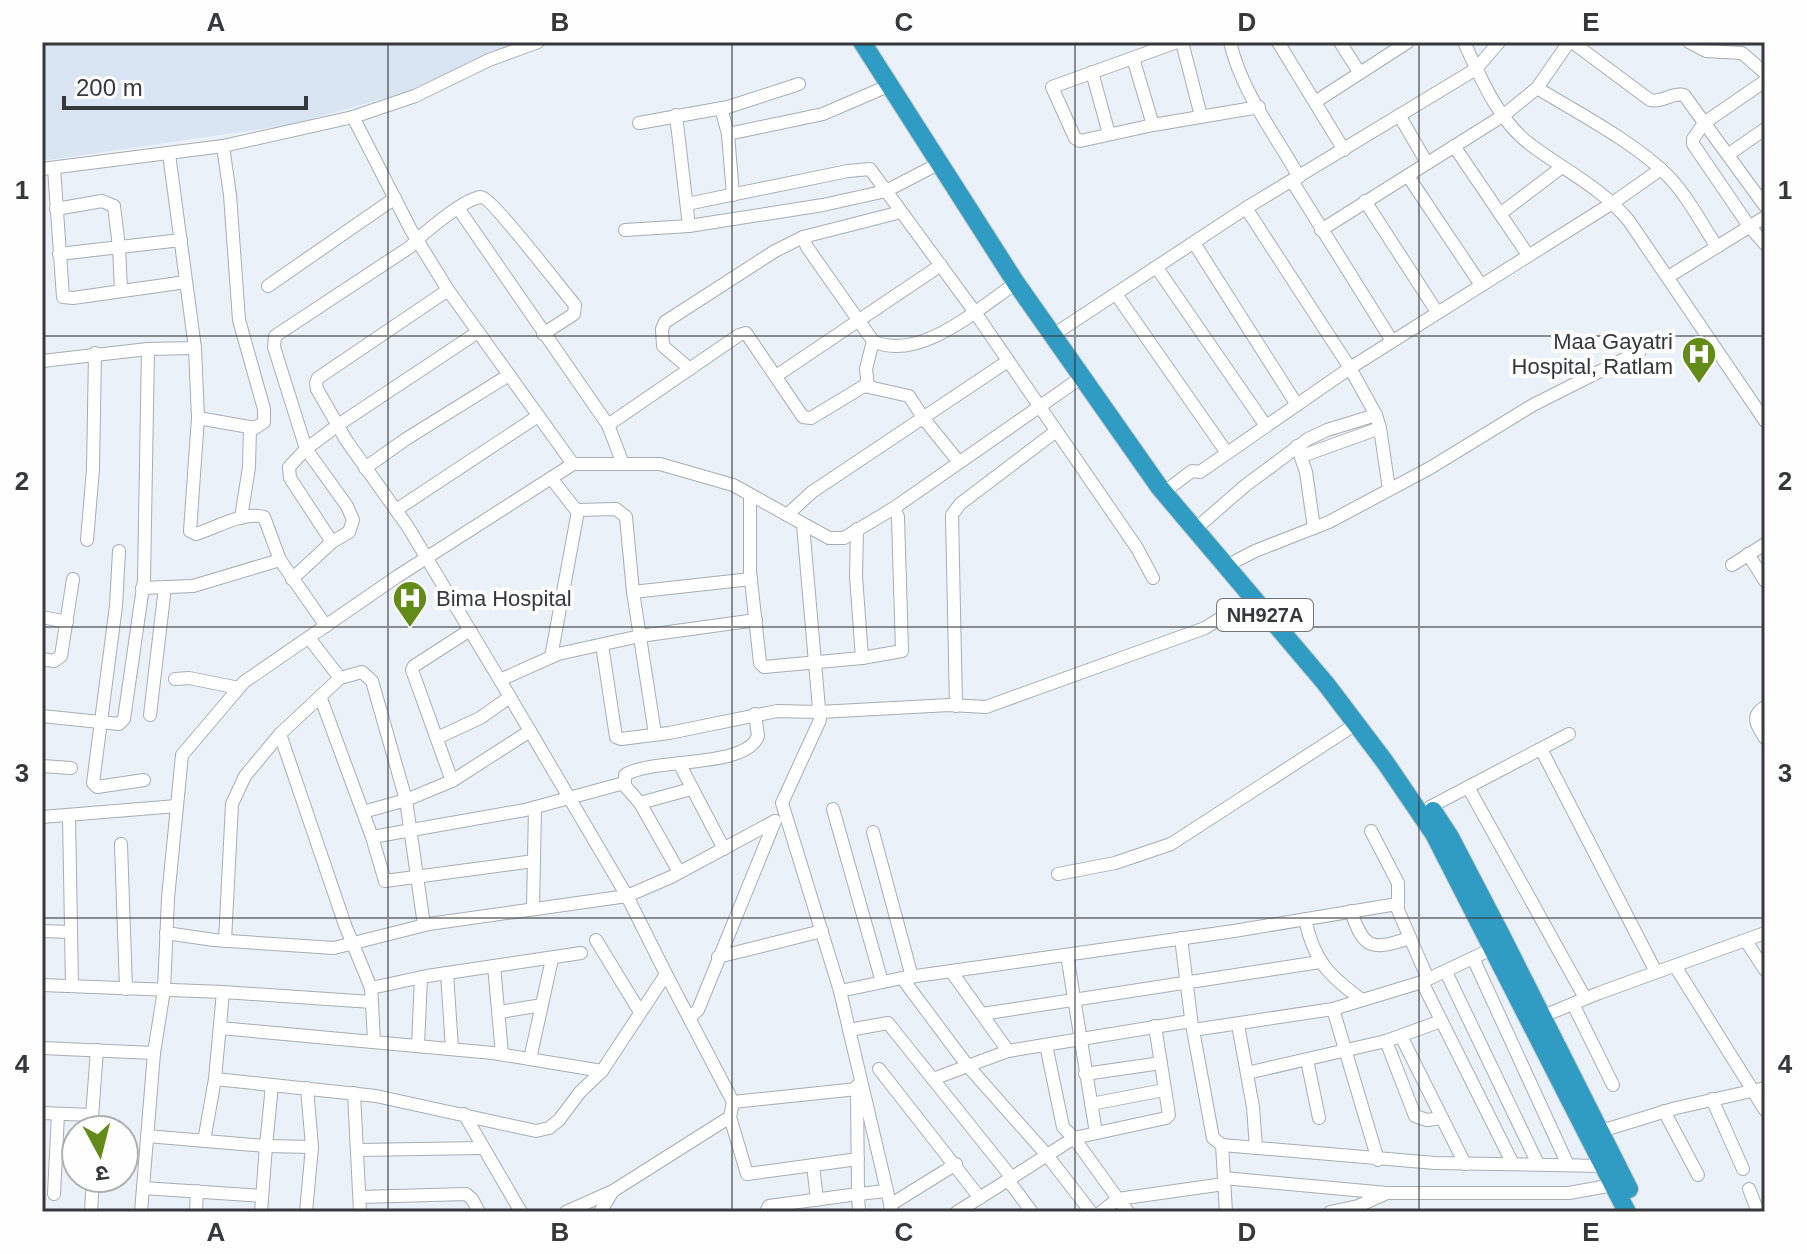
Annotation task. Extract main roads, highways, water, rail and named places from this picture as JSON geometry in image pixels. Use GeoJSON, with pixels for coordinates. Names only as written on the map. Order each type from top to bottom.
{"type":"FeatureCollection","features":[{"type":"Feature","properties":{"kind":"highway","name":"NH927A"},"geometry":{"type":"LineString","coordinates":[[862,42],[1016,283],[1057,332],[1201,524],[1251,599],[1326,684],[1356,724],[1434,834],[1499,946]]}},
{"type":"Feature","properties":{"kind":"highway","name":"NH927A"},"geometry":{"type":"LineString","coordinates":[[876,42],[1082,377],[1160,488],[1323,666],[1450,837],[1627,1212]]}},
{"type":"Feature","properties":{"kind":"highway","name":"NH927A"},"geometry":{"type":"LineString","coordinates":[[1536,1019],[1601,1131],[1639,1212]]}},
{"type":"Feature","properties":{"kind":"place","name":"Maa Gayatri Hospital, Ratlam"},"geometry":{"type":"Point","coordinates":[1699,385]}},
{"type":"Feature","properties":{"kind":"place","name":"Bima Hospital"},"geometry":{"type":"Point","coordinates":[410,629]}}]}
